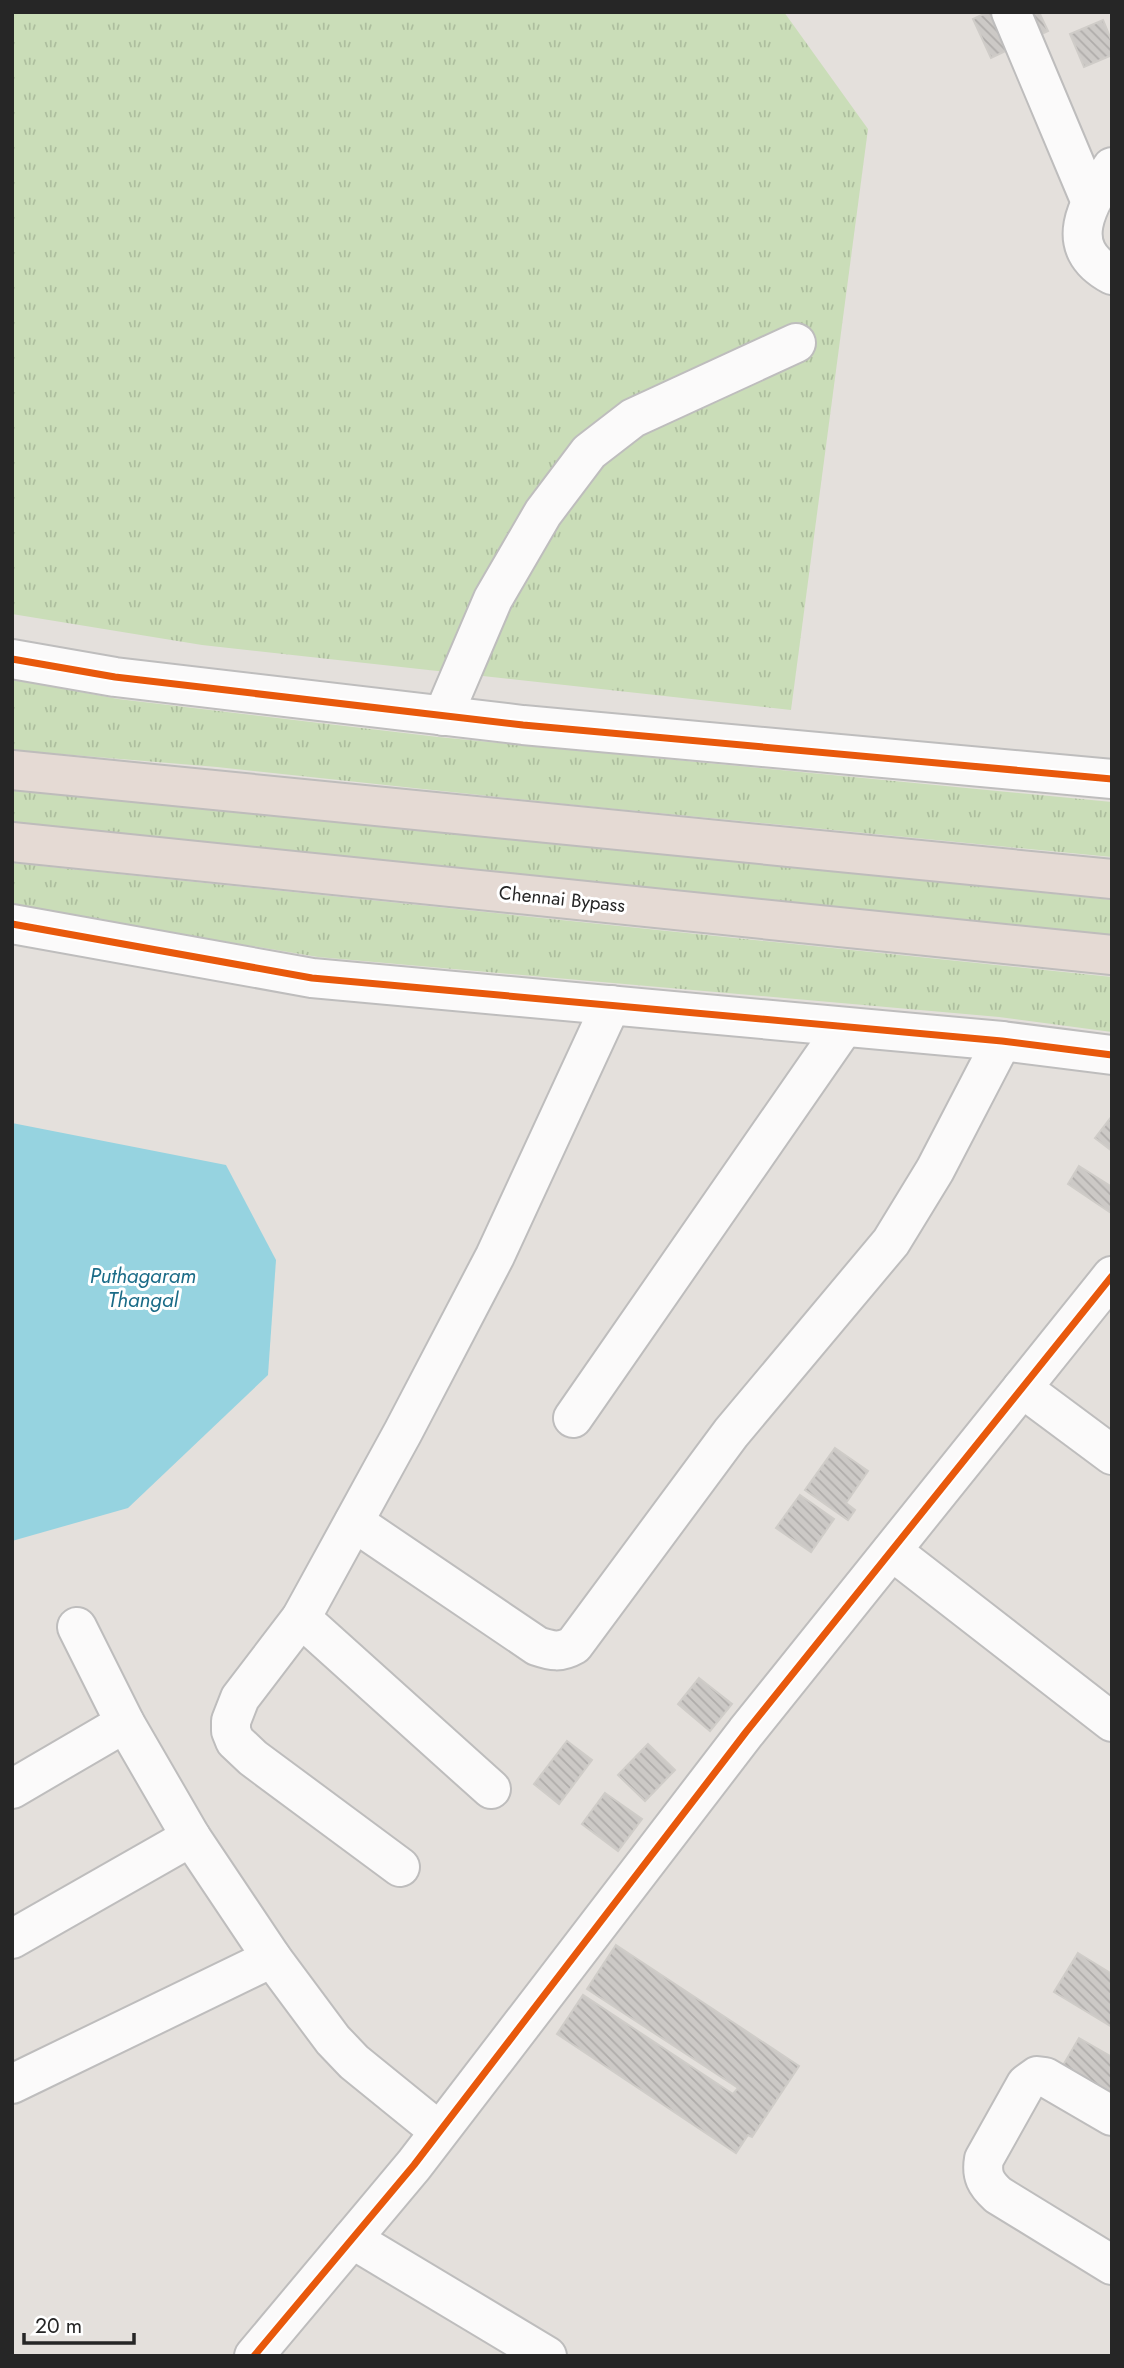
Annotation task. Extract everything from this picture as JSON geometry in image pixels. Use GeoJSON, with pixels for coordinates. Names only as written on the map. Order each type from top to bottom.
{"type":"FeatureCollection","features":[{"type":"Feature","properties":{"kind":"highway"},"geometry":{"type":"LineString","coordinates":[[12,770],[1112,879]]}},
{"type":"Feature","properties":{"kind":"highway","name":"Chennai Bypass"},"geometry":{"type":"LineString","coordinates":[[12,842],[1112,956]]}},
{"type":"Feature","properties":{"kind":"street"},"geometry":{"type":"LineString","coordinates":[[1011,12],[1090,200]]}},
{"type":"Feature","properties":{"kind":"street"},"geometry":{"type":"LineString","coordinates":[[1112,167],[1090,200],[1081,231],[1085,250],[1101,269],[1112,275]]}},
{"type":"Feature","properties":{"kind":"street"},"geometry":{"type":"LineString","coordinates":[[443,716],[493,600],[543,513],[589,452],[632,418],[796,343]]}},
{"type":"Feature","properties":{"kind":"street"},"geometry":{"type":"LineString","coordinates":[[12,659],[115,677],[443,716],[1112,779]]}},
{"type":"Feature","properties":{"kind":"street"},"geometry":{"type":"LineString","coordinates":[[12,924],[312,978],[1002,1041],[1112,1055]]}},
{"type":"Feature","properties":{"kind":"street"},"geometry":{"type":"LineString","coordinates":[[400,1867],[253,1758],[235,1741],[230,1721],[240,1698],[301,1618],[354,1522],[495,1256],[611,1005]]}},
{"type":"Feature","properties":{"kind":"street"},"geometry":{"type":"LineString","coordinates":[[573,1418],[844,1027]]}},
{"type":"Feature","properties":{"kind":"street"},"geometry":{"type":"LineString","coordinates":[[354,1522],[537,1646],[550,1651],[562,1651],[574,1644],[731,1433],[891,1242],[935,1170],[1002,1041]]}},
{"type":"Feature","properties":{"kind":"street"},"geometry":{"type":"LineString","coordinates":[[254,2356],[439,2131],[746,1732],[1112,1276]]}},
{"type":"Feature","properties":{"kind":"street"},"geometry":{"type":"LineString","coordinates":[[1022,1388],[1112,1455]]}},
{"type":"Feature","properties":{"kind":"street"},"geometry":{"type":"LineString","coordinates":[[892,1551],[1112,1722]]}},
{"type":"Feature","properties":{"kind":"street"},"geometry":{"type":"LineString","coordinates":[[301,1618],[491,1789]]}},
{"type":"Feature","properties":{"kind":"street"},"geometry":{"type":"LineString","coordinates":[[77,1627],[125,1723],[191,1837],[272,1958],[333,2040],[354,2062],[439,2131]]}},
{"type":"Feature","properties":{"kind":"street"},"geometry":{"type":"LineString","coordinates":[[12,1789],[125,1723]]}},
{"type":"Feature","properties":{"kind":"street"},"geometry":{"type":"LineString","coordinates":[[12,1939],[191,1837]]}},
{"type":"Feature","properties":{"kind":"street"},"geometry":{"type":"LineString","coordinates":[[12,2084],[272,1958]]}},
{"type":"Feature","properties":{"kind":"street"},"geometry":{"type":"LineString","coordinates":[[1112,2116],[1045,2077],[1037,2076],[1026,2084],[984,2159],[982,2171],[987,2185],[998,2195],[1112,2265]]}},
{"type":"Feature","properties":{"kind":"street"},"geometry":{"type":"LineString","coordinates":[[352,2239],[547,2356]]}},
{"type":"Feature","properties":{"kind":"green space"},"geometry":{"type":"Polygon","coordinates":[[[12,12],[784,12],[868,129],[791,710],[202,645],[12,614],[12,12]]]}},
{"type":"Feature","properties":{"kind":"green space"},"geometry":{"type":"Polygon","coordinates":[[[12,679],[118,699],[438,737],[1112,802],[1112,857],[217,767],[12,750],[12,679]]]}},
{"type":"Feature","properties":{"kind":"green space"},"geometry":{"type":"Polygon","coordinates":[[[12,784],[1112,900],[1112,939],[141,836],[12,827],[12,784]]]}},
{"type":"Feature","properties":{"kind":"green space"},"geometry":{"type":"Polygon","coordinates":[[[12,863],[1112,977],[1112,1032],[999,1017],[318,957],[12,906],[12,863]]]}},
{"type":"Feature","properties":{"kind":"water","name":"Puthagaram Thangal"},"geometry":{"type":"Polygon","coordinates":[[[12,1123],[226,1165],[276,1260],[268,1375],[128,1508],[12,1541],[12,1123]]]}},
{"type":"Feature","properties":{"kind":"building"},"geometry":{"type":"Polygon","coordinates":[[[988,12],[1039,12],[1048,31],[991,58],[973,19],[988,12]]]}},
{"type":"Feature","properties":{"kind":"building"},"geometry":{"type":"Polygon","coordinates":[[[1103,20],[1112,42],[1112,55],[1084,67],[1070,34],[1103,20]]]}},
{"type":"Feature","properties":{"kind":"building"},"geometry":{"type":"Polygon","coordinates":[[[1112,1116],[1112,1151],[1095,1138],[1112,1116]]]}},
{"type":"Feature","properties":{"kind":"building"},"geometry":{"type":"Polygon","coordinates":[[[1079,1166],[1112,1187],[1111,1213],[1068,1184],[1079,1166]]]}},
{"type":"Feature","properties":{"kind":"building"},"geometry":{"type":"Polygon","coordinates":[[[835,1448],[868,1471],[846,1503],[855,1510],[848,1520],[805,1490],[835,1448]]]}},
{"type":"Feature","properties":{"kind":"building"},"geometry":{"type":"Polygon","coordinates":[[[800,1495],[834,1519],[811,1552],[776,1528],[800,1495]]]}},
{"type":"Feature","properties":{"kind":"building"},"geometry":{"type":"Polygon","coordinates":[[[699,1678],[732,1704],[710,1731],[678,1704],[699,1678]]]}},
{"type":"Feature","properties":{"kind":"building"},"geometry":{"type":"Polygon","coordinates":[[[567,1741],[592,1760],[559,1804],[534,1784],[567,1741]]]}},
{"type":"Feature","properties":{"kind":"building"},"geometry":{"type":"Polygon","coordinates":[[[648,1744],[675,1770],[645,1801],[618,1775],[648,1744]]]}},
{"type":"Feature","properties":{"kind":"building"},"geometry":{"type":"Polygon","coordinates":[[[605,1793],[642,1819],[618,1851],[582,1824],[605,1793]]]}},
{"type":"Feature","properties":{"kind":"building"},"geometry":{"type":"Polygon","coordinates":[[[616,1945],[799,2066],[752,2137],[748,2135],[736,2153],[557,2034],[583,1995],[733,2094],[738,2088],[587,1989],[616,1945]]]}},
{"type":"Feature","properties":{"kind":"building"},"geometry":{"type":"Polygon","coordinates":[[[1078,1953],[1112,1974],[1112,2027],[1054,1992],[1078,1953]]]}},
{"type":"Feature","properties":{"kind":"building"},"geometry":{"type":"Polygon","coordinates":[[[1079,2038],[1112,2057],[1112,2122],[1051,2086],[1079,2038]]]}},
{"type":"Feature","properties":{"kind":"cycle path"},"geometry":{"type":"LineString","coordinates":[[12,659],[115,677],[523,725],[1112,779]]}},
{"type":"Feature","properties":{"kind":"cycle path"},"geometry":{"type":"LineString","coordinates":[[12,924],[312,978],[1002,1041],[1112,1055]]}},
{"type":"Feature","properties":{"kind":"cycle path"},"geometry":{"type":"LineString","coordinates":[[254,2356],[414,2165],[746,1732],[1112,1276]]}}]}
